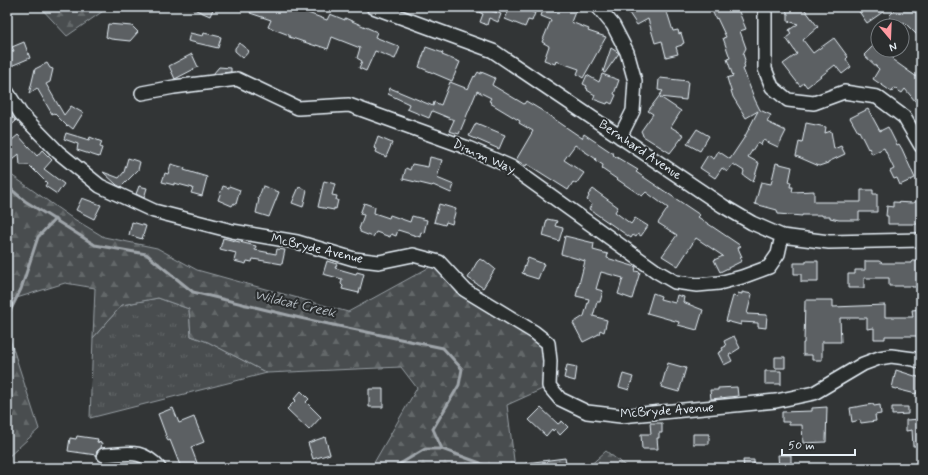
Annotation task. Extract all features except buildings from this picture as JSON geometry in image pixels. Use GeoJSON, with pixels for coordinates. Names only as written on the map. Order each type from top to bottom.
{"type":"FeatureCollection","features":[{"type":"Feature","properties":{"kind":"street","name":"Bernhard Avenue"},"geometry":{"type":"LineString","coordinates":[[373,7],[492,51],[723,206],[752,223],[782,236],[829,242],[921,240]]}},
{"type":"Feature","properties":{"kind":"street"},"geometry":{"type":"LineString","coordinates":[[598,7],[613,25],[627,52],[635,81],[633,111],[620,137]]}},
{"type":"Feature","properties":{"kind":"street"},"geometry":{"type":"LineString","coordinates":[[766,7],[765,69],[772,87],[788,100],[814,103],[844,92],[877,97],[904,117],[921,146]]}},
{"type":"Feature","properties":{"kind":"street","name":"Dimm Way"},"geometry":{"type":"LineString","coordinates":[[142,93],[174,87],[237,79],[298,108],[349,105],[468,148],[511,167],[656,271],[675,282],[696,285],[718,283],[742,277],[769,267],[778,254],[782,236]]}},
{"type":"Feature","properties":{"kind":"street","name":"McBryde Avenue"},"geometry":{"type":"LineString","coordinates":[[7,92],[22,114],[58,152],[100,186],[154,210],[232,231],[297,242],[354,259],[379,262],[413,255],[439,262],[465,290],[534,332],[548,344],[550,361],[549,386],[560,399],[587,412],[621,416],[776,402],[814,393],[863,364],[879,358],[891,356],[914,359],[921,362]]}},
{"type":"Feature","properties":{"kind":"street"},"geometry":{"type":"LineString","coordinates":[[104,455],[139,454],[149,458],[158,468]]}},
{"type":"Feature","properties":{"kind":"green space"},"geometry":{"type":"Polygon","coordinates":[[[40,7],[109,7],[67,36],[40,7]]]}},
{"type":"Feature","properties":{"kind":"green space"},"geometry":{"type":"Polygon","coordinates":[[[7,172],[69,216],[104,237],[157,248],[197,270],[348,312],[439,262],[465,290],[548,343],[549,386],[507,405],[515,468],[371,468],[417,388],[401,367],[267,373],[208,342],[191,336],[189,309],[158,298],[122,305],[93,338],[95,288],[65,283],[7,301],[7,172]]]}},
{"type":"Feature","properties":{"kind":"green space"},"geometry":{"type":"Polygon","coordinates":[[[158,298],[189,309],[191,336],[208,342],[267,373],[90,418],[93,338],[122,305],[158,298]]]}},
{"type":"Feature","properties":{"kind":"green space"},"geometry":{"type":"Polygon","coordinates":[[[7,330],[39,429],[7,458],[7,330]]]}},
{"type":"Feature","properties":{"kind":"green space"},"geometry":{"type":"Polygon","coordinates":[[[606,451],[628,468],[587,468],[606,451]]]}},
{"type":"Feature","properties":{"kind":"waterway","name":"Wildcat Creek"},"geometry":{"type":"LineString","coordinates":[[7,186],[25,201],[95,245],[146,254],[193,292],[300,318],[443,348],[462,369],[459,385],[433,429],[442,449],[480,463],[487,468]]}},
{"type":"Feature","properties":{"kind":"waterway"},"geometry":{"type":"LineString","coordinates":[[7,317],[21,289],[38,237],[55,219]]}},
{"type":"Feature","properties":{"kind":"waterway"},"geometry":{"type":"LineString","coordinates":[[393,468],[425,449],[442,449]]}}]}
